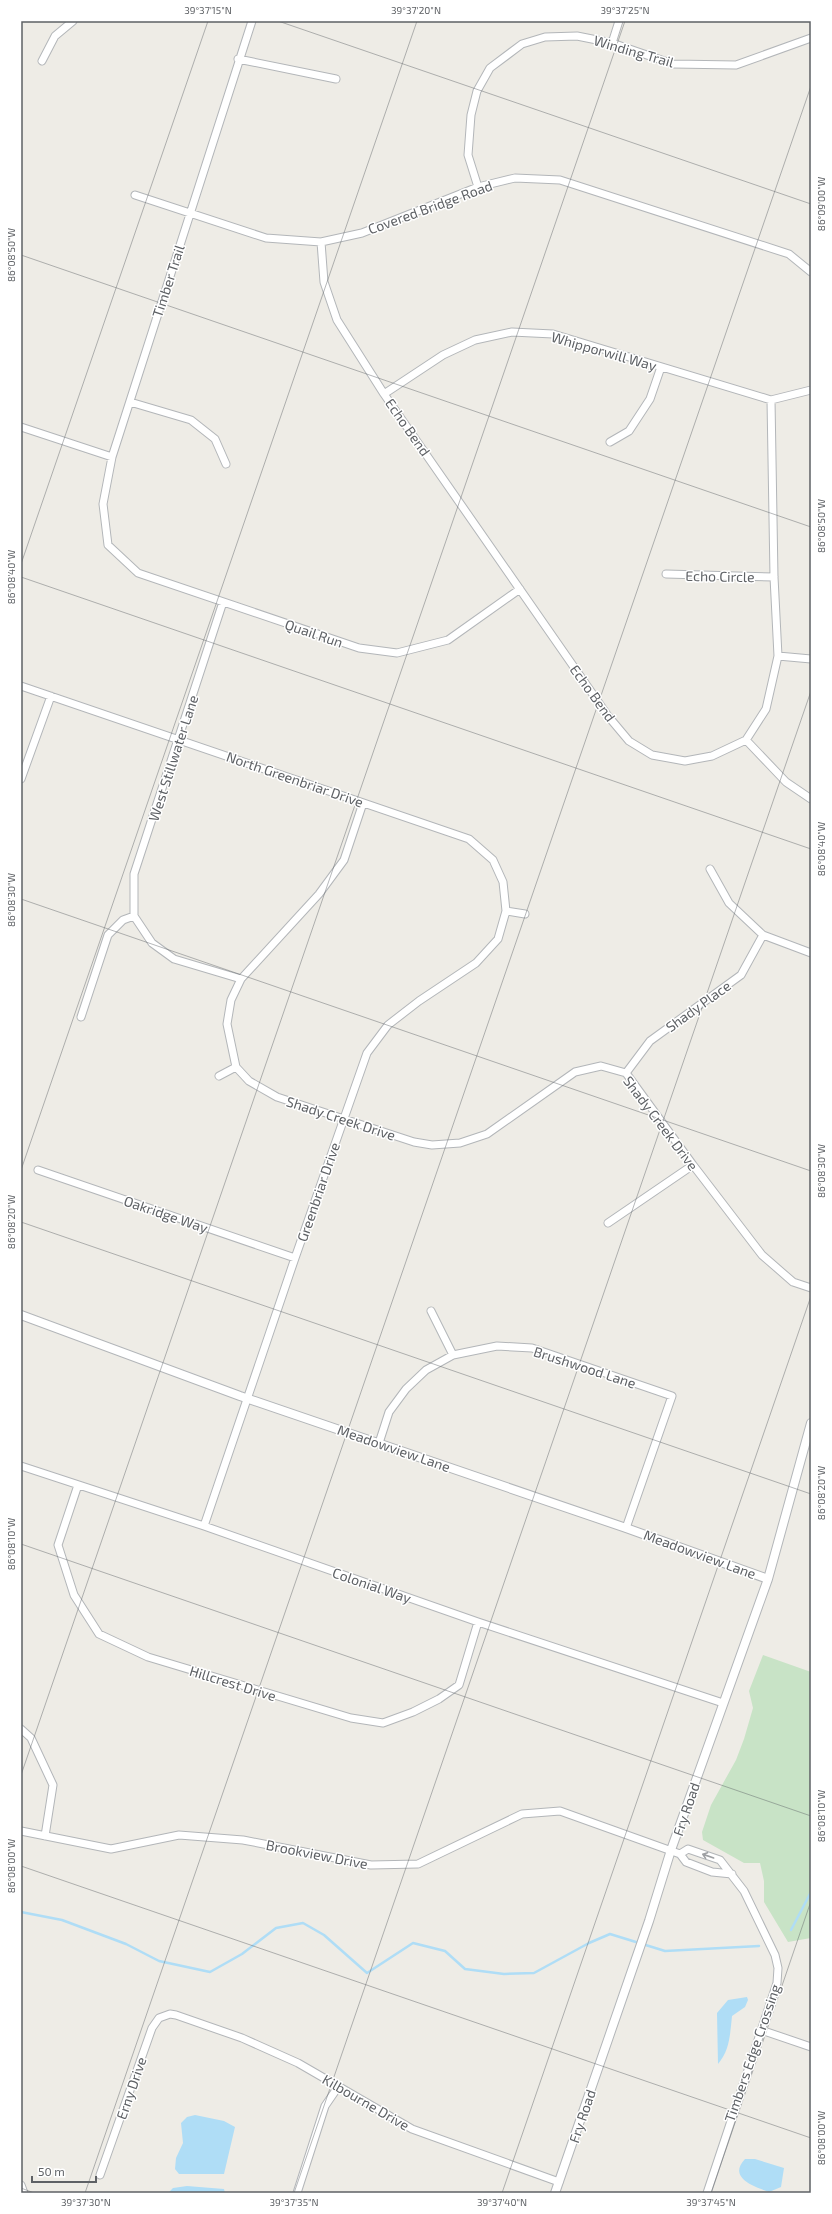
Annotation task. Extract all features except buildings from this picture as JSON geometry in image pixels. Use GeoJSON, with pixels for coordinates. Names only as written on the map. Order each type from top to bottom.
{"type":"FeatureCollection","features":[{"type":"Feature","properties":{"kind":"street"},"geometry":{"type":"LineString","coordinates":[[42,60],[55,36],[72,21]]}},
{"type":"Feature","properties":{"kind":"street","name":"Timber Trail"},"geometry":{"type":"LineString","coordinates":[[108,545],[103,504],[112,458],[238,59],[252,21]]}},
{"type":"Feature","properties":{"kind":"street"},"geometry":{"type":"LineString","coordinates":[[612,43],[619,21]]}},
{"type":"Feature","properties":{"kind":"street","name":"Winding Trail"},"geometry":{"type":"LineString","coordinates":[[478,187],[468,155],[471,115],[477,91],[490,68],[522,44],[545,37],[577,36],[612,43],[673,64],[736,65],[811,38]]}},
{"type":"Feature","properties":{"kind":"street"},"geometry":{"type":"LineString","coordinates":[[238,59],[336,79]]}},
{"type":"Feature","properties":{"kind":"street","name":"Covered Bridge Road"},"geometry":{"type":"LineString","coordinates":[[135,195],[266,238],[321,242],[362,233],[478,187],[515,178],[560,180],[789,254],[811,272]]}},
{"type":"Feature","properties":{"kind":"street","name":"Echo Bend"},"geometry":{"type":"LineString","coordinates":[[321,242],[324,282],[337,320],[384,394],[608,716],[629,741],[652,756],[685,761],[712,756],[746,740]]}},
{"type":"Feature","properties":{"kind":"street","name":"Whipporwill Way"},"geometry":{"type":"LineString","coordinates":[[384,394],[449,352],[475,340],[512,332],[553,334],[771,400]]}},
{"type":"Feature","properties":{"kind":"street"},"geometry":{"type":"LineString","coordinates":[[610,442],[629,431],[650,399],[661,367]]}},
{"type":"Feature","properties":{"kind":"street"},"geometry":{"type":"LineString","coordinates":[[811,390],[771,400],[774,577],[778,656],[766,709],[746,740],[786,782],[811,799]]}},
{"type":"Feature","properties":{"kind":"street"},"geometry":{"type":"LineString","coordinates":[[130,402],[191,420],[215,439],[226,464]]}},
{"type":"Feature","properties":{"kind":"street"},"geometry":{"type":"LineString","coordinates":[[21,427],[112,458]]}},
{"type":"Feature","properties":{"kind":"street","name":"Quail Run"},"geometry":{"type":"LineString","coordinates":[[108,545],[138,573],[359,648],[397,653],[448,640],[520,589]]}},
{"type":"Feature","properties":{"kind":"street","name":"Echo Circle"},"geometry":{"type":"LineString","coordinates":[[666,574],[774,577]]}},
{"type":"Feature","properties":{"kind":"street","name":"West Stillwater Lane"},"geometry":{"type":"LineString","coordinates":[[134,916],[134,874],[224,602]]}},
{"type":"Feature","properties":{"kind":"street"},"geometry":{"type":"LineString","coordinates":[[778,656],[811,659]]}},
{"type":"Feature","properties":{"kind":"street","name":"North Greenbriar Drive"},"geometry":{"type":"LineString","coordinates":[[21,686],[469,839],[493,860],[503,882],[506,911]]}},
{"type":"Feature","properties":{"kind":"street"},"geometry":{"type":"LineString","coordinates":[[21,779],[51,696]]}},
{"type":"Feature","properties":{"kind":"street"},"geometry":{"type":"LineString","coordinates":[[219,1076],[236,1067],[227,1024],[231,1000],[241,979],[320,894],[344,860],[363,803]]}},
{"type":"Feature","properties":{"kind":"street"},"geometry":{"type":"LineString","coordinates":[[710,869],[729,903],[763,935],[811,953]]}},
{"type":"Feature","properties":{"kind":"street"},"geometry":{"type":"LineString","coordinates":[[506,911],[525,914]]}},
{"type":"Feature","properties":{"kind":"street","name":"Greenbriar Drive"},"geometry":{"type":"LineString","coordinates":[[204,1526],[295,1258],[367,1053],[388,1025],[419,1001],[476,963],[498,940],[506,911]]}},
{"type":"Feature","properties":{"kind":"street"},"geometry":{"type":"LineString","coordinates":[[81,1017],[108,935],[123,920],[134,916],[152,943],[174,959],[241,979]]}},
{"type":"Feature","properties":{"kind":"street","name":"Shady Place"},"geometry":{"type":"LineString","coordinates":[[626,1073],[650,1041],[741,975],[763,935]]}},
{"type":"Feature","properties":{"kind":"street","name":"Shady Creek Drive"},"geometry":{"type":"LineString","coordinates":[[236,1067],[249,1081],[277,1097],[343,1120],[414,1142],[432,1145],[460,1143],[488,1134],[575,1072],[601,1066],[626,1073],[693,1165],[762,1255],[793,1282],[811,1288]]}},
{"type":"Feature","properties":{"kind":"street"},"geometry":{"type":"LineString","coordinates":[[608,1222],[693,1165]]}},
{"type":"Feature","properties":{"kind":"street","name":"Oakridge Way"},"geometry":{"type":"LineString","coordinates":[[38,1170],[295,1258]]}},
{"type":"Feature","properties":{"kind":"street"},"geometry":{"type":"LineString","coordinates":[[431,1311],[453,1355]]}},
{"type":"Feature","properties":{"kind":"street","name":"Meadowview Lane"},"geometry":{"type":"LineString","coordinates":[[21,1315],[248,1398],[626,1528],[768,1579]]}},
{"type":"Feature","properties":{"kind":"street","name":"Brushwood Lane"},"geometry":{"type":"LineString","coordinates":[[379,1443],[389,1412],[406,1389],[426,1370],[453,1355],[497,1346],[532,1348],[672,1396],[626,1528]]}},
{"type":"Feature","properties":{"kind":"street","name":"Fry Road"},"geometry":{"type":"LineString","coordinates":[[555,2193],[649,1921],[671,1850],[768,1579],[811,1423]]}},
{"type":"Feature","properties":{"kind":"street","name":"Colonial Way"},"geometry":{"type":"LineString","coordinates":[[21,1466],[204,1526],[478,1622],[723,1704]]}},
{"type":"Feature","properties":{"kind":"street","name":"Hillcrest Drive"},"geometry":{"type":"LineString","coordinates":[[78,1485],[58,1545],[74,1595],[99,1634],[148,1657],[351,1718],[383,1723],[432,1702],[459,1685],[478,1622]]}},
{"type":"Feature","properties":{"kind":"street"},"geometry":{"type":"LineString","coordinates":[[21,1729],[31,1738],[53,1785],[46,1836]]}},
{"type":"Feature","properties":{"kind":"street","name":"Brookview Drive"},"geometry":{"type":"LineString","coordinates":[[21,1831],[111,1849],[179,1835],[243,1840],[371,1866],[418,1864],[522,1814],[560,1811],[671,1850]]}},
{"type":"Feature","properties":{"kind":"street","name":"Timbers Edge Crossing"},"geometry":{"type":"LineString","coordinates":[[680,1854],[688,1849],[720,1860],[744,1891],[775,1954],[778,1968],[777,1984],[706,2193]]}},
{"type":"Feature","properties":{"kind":"street","name":"Timbers Edge Crossing"},"geometry":{"type":"LineString","coordinates":[[671,1850],[680,1854],[686,1862],[712,1872],[732,1874]]}},
{"type":"Feature","properties":{"kind":"street","name":"Erny Drive"},"geometry":{"type":"LineString","coordinates":[[100,2175],[152,2028],[159,2018],[170,2014],[176,2015]]}},
{"type":"Feature","properties":{"kind":"street","name":"Kilbourne Drive"},"geometry":{"type":"LineString","coordinates":[[176,2015],[259,2045],[298,2064],[417,2131],[559,2182]]}},
{"type":"Feature","properties":{"kind":"street"},"geometry":{"type":"LineString","coordinates":[[761,2030],[811,2047]]}},
{"type":"Feature","properties":{"kind":"street"},"geometry":{"type":"LineString","coordinates":[[297,2193],[326,2106],[338,2087]]}},
{"type":"Feature","properties":{"kind":"street"},"geometry":{"type":"LineString","coordinates":[[21,2185],[24,2193]]}},
{"type":"Feature","properties":{"kind":"green space"},"geometry":{"type":"Polygon","coordinates":[[[763,1655],[811,1672],[811,1938],[788,1942],[764,1902],[764,1881],[760,1863],[744,1863],[703,1840],[702,1832],[711,1805],[736,1760],[744,1739],[753,1708],[749,1691],[763,1655]]]}},
{"type":"Feature","properties":{"kind":"water"},"geometry":{"type":"Polygon","coordinates":[[[747,1997],[748,2000],[745,2007],[732,2016],[727,2047],[718,2064],[717,2013],[728,2000],[747,1997]]]}},
{"type":"Feature","properties":{"kind":"water"},"geometry":{"type":"Polygon","coordinates":[[[195,2115],[224,2121],[235,2127],[224,2174],[179,2174],[175,2169],[176,2158],[183,2143],[181,2123],[187,2117],[195,2115]]]}},
{"type":"Feature","properties":{"kind":"water"},"geometry":{"type":"Polygon","coordinates":[[[745,2159],[755,2159],[784,2168],[781,2187],[769,2192],[745,2181],[739,2171],[740,2166],[745,2159]]]}},
{"type":"Feature","properties":{"kind":"water"},"geometry":{"type":"Polygon","coordinates":[[[187,2186],[224,2189],[225,2193],[168,2193],[173,2188],[187,2186]]]}},
{"type":"Feature","properties":{"kind":"waterway"},"geometry":{"type":"LineString","coordinates":[[791,1930],[811,1892]]}},
{"type":"Feature","properties":{"kind":"waterway"},"geometry":{"type":"LineString","coordinates":[[21,1912],[62,1920],[126,1944],[159,1961],[210,1972],[242,1954],[276,1928],[303,1923],[324,1935],[367,1973],[413,1943],[445,1951],[465,1969],[504,1974],[534,1973],[589,1943],[610,1934],[665,1951],[759,1946]]}}]}
